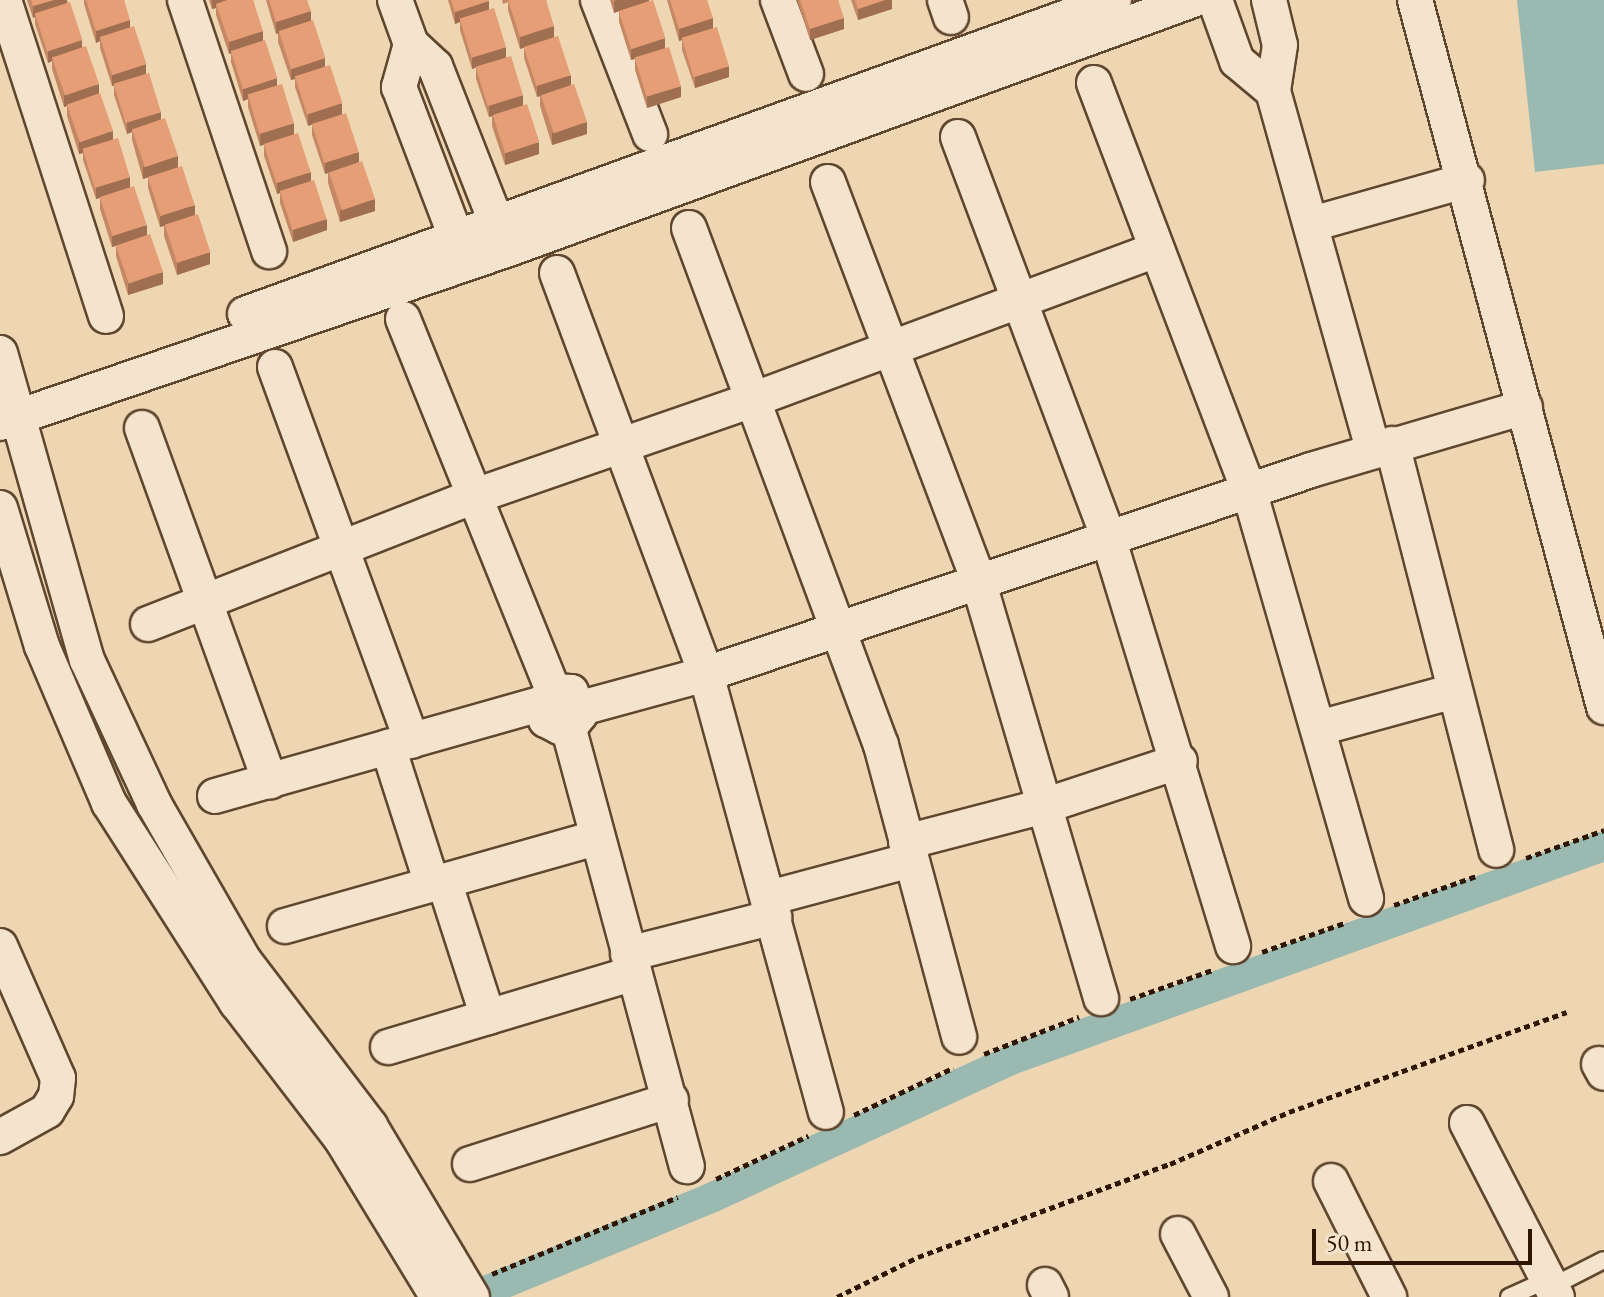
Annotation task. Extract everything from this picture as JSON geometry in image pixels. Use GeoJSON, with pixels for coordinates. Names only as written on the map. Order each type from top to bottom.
{"type":"FeatureCollection","features":[{"type":"Feature","properties":{"kind":"street"},"geometry":{"type":"LineString","coordinates":[[4,0],[106,316]]}},
{"type":"Feature","properties":{"kind":"street"},"geometry":{"type":"LineString","coordinates":[[185,0],[269,251]]}},
{"type":"Feature","properties":{"kind":"street"},"geometry":{"type":"LineString","coordinates":[[395,0],[411,44],[435,66],[502,237]]}},
{"type":"Feature","properties":{"kind":"street"},"geometry":{"type":"LineString","coordinates":[[598,0],[650,134]]}},
{"type":"Feature","properties":{"kind":"street"},"geometry":{"type":"LineString","coordinates":[[778,0],[806,74]]}},
{"type":"Feature","properties":{"kind":"street"},"geometry":{"type":"LineString","coordinates":[[979,63],[1114,0]]}},
{"type":"Feature","properties":{"kind":"street"},"geometry":{"type":"LineString","coordinates":[[9,412],[979,63],[1193,0]]}},
{"type":"Feature","properties":{"kind":"street"},"geometry":{"type":"LineString","coordinates":[[1215,0],[1237,61],[1273,91]]}},
{"type":"Feature","properties":{"kind":"street"},"geometry":{"type":"LineString","coordinates":[[1269,0],[1280,45],[1273,91],[1383,447],[1454,691],[1499,862]]}},
{"type":"Feature","properties":{"kind":"street"},"geometry":{"type":"LineString","coordinates":[[1415,0],[1467,180],[1604,707]]}},
{"type":"Feature","properties":{"kind":"street"},"geometry":{"type":"LineString","coordinates":[[411,44],[399,87],[461,250]]}},
{"type":"Feature","properties":{"kind":"street"},"geometry":{"type":"LineString","coordinates":[[1094,83],[1155,250],[1249,490],[1319,728],[1367,910]]}},
{"type":"Feature","properties":{"kind":"street"},"geometry":{"type":"LineString","coordinates":[[958,137],[1108,537],[1180,761],[1235,956]]}},
{"type":"Feature","properties":{"kind":"street"},"geometry":{"type":"LineString","coordinates":[[1312,224],[1467,180]]}},
{"type":"Feature","properties":{"kind":"street"},"geometry":{"type":"LineString","coordinates":[[828,182],[978,580],[1104,1004]]}},
{"type":"Feature","properties":{"kind":"street"},"geometry":{"type":"LineString","coordinates":[[689,228],[881,745],[969,1051]]}},
{"type":"Feature","properties":{"kind":"street"},"geometry":{"type":"LineString","coordinates":[[148,624],[475,496],[755,399],[1155,250]]}},
{"type":"Feature","properties":{"kind":"street"},"geometry":{"type":"LineString","coordinates":[[557,273],[706,674],[826,1122]]}},
{"type":"Feature","properties":{"kind":"street"},"geometry":{"type":"LineString","coordinates":[[403,319],[561,707],[691,1182]]}},
{"type":"Feature","properties":{"kind":"street"},"geometry":{"type":"LineString","coordinates":[[0,353],[9,412],[87,660],[145,786],[243,959],[370,1126],[456,1284]]}},
{"type":"Feature","properties":{"kind":"street"},"geometry":{"type":"LineString","coordinates":[[275,367],[341,547],[438,882],[488,1017]]}},
{"type":"Feature","properties":{"kind":"street"},"geometry":{"type":"LineString","coordinates":[[215,796],[400,744],[706,674],[838,625],[1249,490],[1383,447],[1525,407]]}},
{"type":"Feature","properties":{"kind":"street"},"geometry":{"type":"LineString","coordinates":[[142,428],[270,782]]}},
{"type":"Feature","properties":{"kind":"street"},"geometry":{"type":"LineString","coordinates":[[0,508],[42,646],[109,803],[237,1003],[456,1284]]}},
{"type":"Feature","properties":{"kind":"street"},"geometry":{"type":"LineString","coordinates":[[1319,728],[1454,691]]}},
{"type":"Feature","properties":{"kind":"street"},"geometry":{"type":"LineString","coordinates":[[388,1047],[488,1017],[771,908],[909,851],[1180,761]]}},
{"type":"Feature","properties":{"kind":"street"},"geometry":{"type":"LineString","coordinates":[[109,803],[145,786]]}},
{"type":"Feature","properties":{"kind":"street"},"geometry":{"type":"LineString","coordinates":[[285,926],[595,838]]}},
{"type":"Feature","properties":{"kind":"street"},"geometry":{"type":"LineString","coordinates":[[0,946],[58,1078],[56,1096],[47,1111],[0,1137]]}},
{"type":"Feature","properties":{"kind":"street"},"geometry":{"type":"LineString","coordinates":[[470,1164],[671,1100]]}},
{"type":"Feature","properties":{"kind":"street"},"geometry":{"type":"LineString","coordinates":[[1467,1123],[1552,1288]]}},
{"type":"Feature","properties":{"kind":"street"},"geometry":{"type":"LineString","coordinates":[[1331,1181],[1389,1297]]}},
{"type":"Feature","properties":{"kind":"street"},"geometry":{"type":"LineString","coordinates":[[1178,1234],[1211,1297]]}},
{"type":"Feature","properties":{"kind":"lane"},"geometry":{"type":"LineString","coordinates":[[1509,1297],[1552,1288],[1604,1260]]}},
{"type":"Feature","properties":{"kind":"path"},"geometry":{"type":"LineString","coordinates":[[456,1284],[826,1122],[969,1051],[1499,862],[1604,830]]}},
{"type":"Feature","properties":{"kind":"path"},"geometry":{"type":"LineString","coordinates":[[837,1297],[918,1257],[1170,1164],[1289,1112],[1567,1012]]}},
{"type":"Feature","properties":{"kind":"water"},"geometry":{"type":"Polygon","coordinates":[[[1517,0],[1604,0],[1604,164],[1535,172],[1517,0]]]}},
{"type":"Feature","properties":{"kind":"building"},"geometry":{"type":"Polygon","coordinates":[[[31,0],[54,0],[33,6],[31,0]]]}},
{"type":"Feature","properties":{"kind":"building"},"geometry":{"type":"Polygon","coordinates":[[[86,0],[124,0],[130,20],[96,31],[86,0]]]}},
{"type":"Feature","properties":{"kind":"building"},"geometry":{"type":"Polygon","coordinates":[[[227,0],[253,0],[263,31],[229,42],[216,4],[227,0]]]}},
{"type":"Feature","properties":{"kind":"building"},"geometry":{"type":"Polygon","coordinates":[[[269,0],[307,0],[311,11],[276,22],[269,0]]]}},
{"type":"Feature","properties":{"kind":"building"},"geometry":{"type":"Polygon","coordinates":[[[451,0],[489,0],[489,1],[455,12],[451,0]]]}},
{"type":"Feature","properties":{"kind":"building"},"geometry":{"type":"Polygon","coordinates":[[[508,0],[546,0],[554,26],[520,37],[508,0]]]}},
{"type":"Feature","properties":{"kind":"building"},"geometry":{"type":"Polygon","coordinates":[[[653,0],[665,38],[631,49],[619,11],[653,0]]]}},
{"type":"Feature","properties":{"kind":"building"},"geometry":{"type":"Polygon","coordinates":[[[670,0],[707,0],[713,18],[679,29],[670,0]]]}},
{"type":"Feature","properties":{"kind":"building"},"geometry":{"type":"Polygon","coordinates":[[[800,0],[838,0],[844,18],[810,29],[800,0]]]}},
{"type":"Feature","properties":{"kind":"building"},"geometry":{"type":"Polygon","coordinates":[[[855,0],[885,0],[858,9],[855,0]]]}},
{"type":"Feature","properties":{"kind":"building"},"geometry":{"type":"Polygon","coordinates":[[[70,2],[82,40],[47,51],[35,13],[70,2]]]}},
{"type":"Feature","properties":{"kind":"building"},"geometry":{"type":"Polygon","coordinates":[[[494,8],[506,47],[472,58],[460,19],[494,8]]]}},
{"type":"Feature","properties":{"kind":"building"},"geometry":{"type":"Polygon","coordinates":[[[313,20],[325,58],[291,69],[279,31],[313,20]]]}},
{"type":"Feature","properties":{"kind":"building"},"geometry":{"type":"Polygon","coordinates":[[[134,26],[146,64],[112,75],[100,37],[134,26]]]}},
{"type":"Feature","properties":{"kind":"building"},"geometry":{"type":"Polygon","coordinates":[[[717,27],[729,66],[694,77],[682,38],[717,27]]]}},
{"type":"Feature","properties":{"kind":"building"},"geometry":{"type":"Polygon","coordinates":[[[558,36],[571,75],[536,86],[524,47],[558,36]]]}},
{"type":"Feature","properties":{"kind":"building"},"geometry":{"type":"Polygon","coordinates":[[[265,40],[277,78],[243,89],[231,51],[265,40]]]}},
{"type":"Feature","properties":{"kind":"building"},"geometry":{"type":"Polygon","coordinates":[[[86,46],[99,84],[65,96],[52,58],[86,46]]]}},
{"type":"Feature","properties":{"kind":"building"},"geometry":{"type":"Polygon","coordinates":[[[669,47],[681,86],[647,97],[635,58],[669,47]]]}},
{"type":"Feature","properties":{"kind":"building"},"geometry":{"type":"Polygon","coordinates":[[[511,56],[523,95],[488,106],[476,67],[511,56]]]}},
{"type":"Feature","properties":{"kind":"building"},"geometry":{"type":"Polygon","coordinates":[[[330,65],[342,103],[307,114],[295,76],[330,65]]]}},
{"type":"Feature","properties":{"kind":"building"},"geometry":{"type":"Polygon","coordinates":[[[149,73],[161,112],[126,123],[114,84],[149,73]]]}},
{"type":"Feature","properties":{"kind":"building"},"geometry":{"type":"Polygon","coordinates":[[[282,84],[294,123],[260,134],[248,95],[282,84]]]}},
{"type":"Feature","properties":{"kind":"building"},"geometry":{"type":"Polygon","coordinates":[[[574,84],[587,122],[554,133],[541,95],[574,84]]]}},
{"type":"Feature","properties":{"kind":"building"},"geometry":{"type":"Polygon","coordinates":[[[100,93],[113,131],[80,142],[67,104],[100,93]]]}},
{"type":"Feature","properties":{"kind":"building"},"geometry":{"type":"Polygon","coordinates":[[[527,104],[539,142],[505,153],[493,115],[527,104]]]}},
{"type":"Feature","properties":{"kind":"building"},"geometry":{"type":"Polygon","coordinates":[[[346,113],[359,152],[324,163],[312,124],[346,113]]]}},
{"type":"Feature","properties":{"kind":"building"},"geometry":{"type":"Polygon","coordinates":[[[165,118],[178,156],[145,167],[132,129],[165,118]]]}},
{"type":"Feature","properties":{"kind":"building"},"geometry":{"type":"Polygon","coordinates":[[[298,133],[311,172],[276,183],[264,144],[298,133]]]}},
{"type":"Feature","properties":{"kind":"building"},"geometry":{"type":"Polygon","coordinates":[[[118,138],[130,177],[95,188],[83,149],[118,138]]]}},
{"type":"Feature","properties":{"kind":"building"},"geometry":{"type":"Polygon","coordinates":[[[362,161],[375,199],[342,210],[329,172],[362,161]]]}},
{"type":"Feature","properties":{"kind":"building"},"geometry":{"type":"Polygon","coordinates":[[[182,166],[195,205],[160,216],[148,177],[182,166]]]}},
{"type":"Feature","properties":{"kind":"building"},"geometry":{"type":"Polygon","coordinates":[[[314,180],[327,219],[292,230],[280,191],[314,180]]]}},
{"type":"Feature","properties":{"kind":"building"},"geometry":{"type":"Polygon","coordinates":[[[134,186],[147,225],[112,236],[100,197],[134,186]]]}},
{"type":"Feature","properties":{"kind":"building"},"geometry":{"type":"Polygon","coordinates":[[[198,214],[210,252],[177,263],[165,225],[198,214]]]}},
{"type":"Feature","properties":{"kind":"building"},"geometry":{"type":"Polygon","coordinates":[[[150,234],[163,272],[129,284],[116,246],[150,234]]]}},
{"type":"Feature","properties":{"kind":"waterway"},"geometry":{"type":"LineString","coordinates":[[471,1297],[711,1198],[1011,1060],[1604,846]]}}]}
